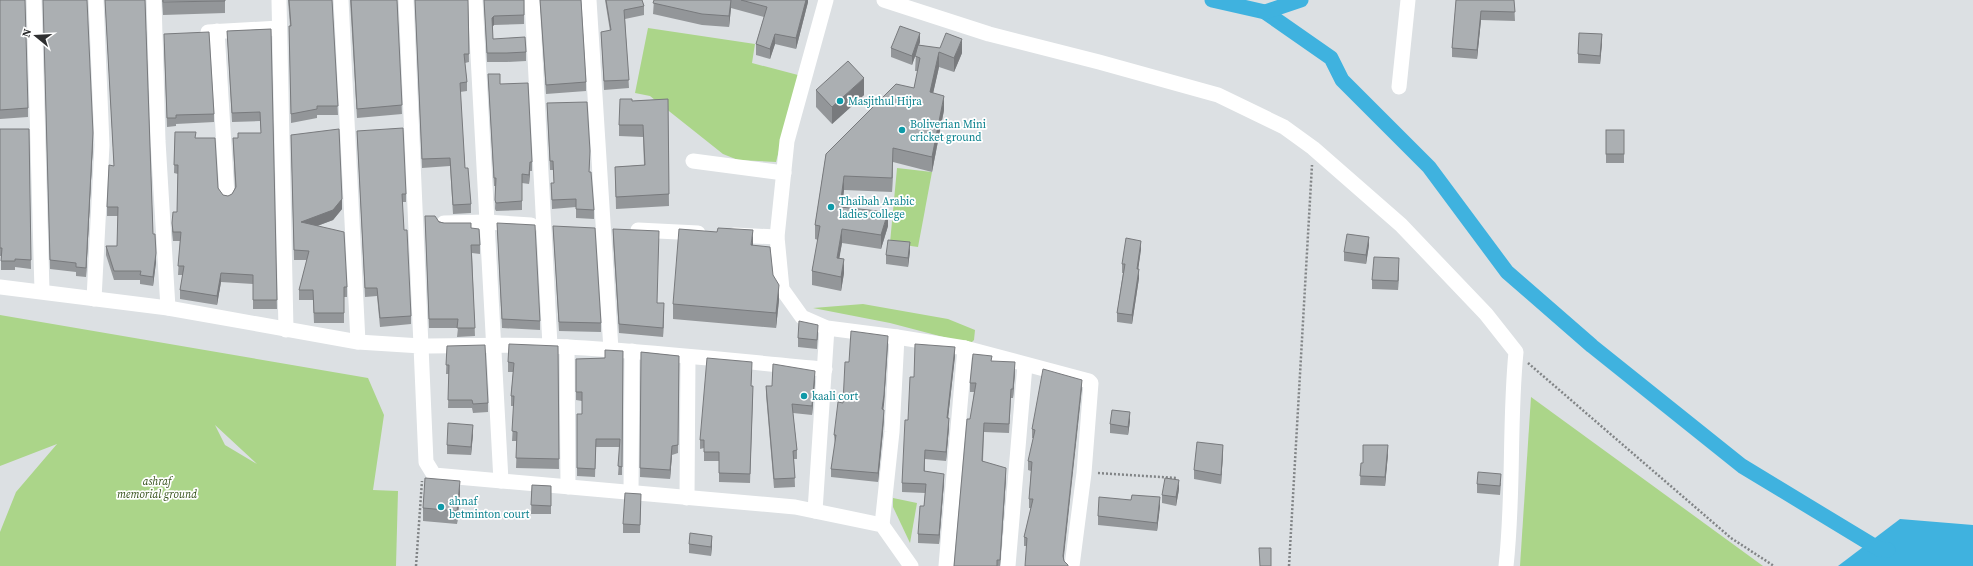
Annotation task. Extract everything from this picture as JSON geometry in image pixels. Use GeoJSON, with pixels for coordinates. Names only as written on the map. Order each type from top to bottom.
{"type":"FeatureCollection","features":[{"type":"Feature","properties":{"kind":"street"},"geometry":{"type":"LineString","coordinates":[[34,0],[42,291]]}},
{"type":"Feature","properties":{"kind":"street"},"geometry":{"type":"LineString","coordinates":[[94,299],[102,145],[96,0]]}},
{"type":"Feature","properties":{"kind":"street"},"geometry":{"type":"LineString","coordinates":[[154,0],[158,142],[168,308]]}},
{"type":"Feature","properties":{"kind":"street"},"geometry":{"type":"LineString","coordinates":[[279,0],[286,330]]}},
{"type":"Feature","properties":{"kind":"street"},"geometry":{"type":"LineString","coordinates":[[341,0],[358,342]]}},
{"type":"Feature","properties":{"kind":"street"},"geometry":{"type":"LineString","coordinates":[[406,0],[426,462],[434,475],[795,507],[882,525]]}},
{"type":"Feature","properties":{"kind":"street"},"geometry":{"type":"LineString","coordinates":[[475,0],[501,481]]}},
{"type":"Feature","properties":{"kind":"street"},"geometry":{"type":"LineString","coordinates":[[532,0],[551,226],[550,346]]}},
{"type":"Feature","properties":{"kind":"street"},"geometry":{"type":"LineString","coordinates":[[589,0],[595,228],[611,350]]}},
{"type":"Feature","properties":{"kind":"street"},"geometry":{"type":"LineString","coordinates":[[826,0],[787,141],[777,237],[782,289],[802,317],[827,328],[965,348],[1025,365],[1085,379],[1091,384],[1084,473],[1072,566]]}},
{"type":"Feature","properties":{"kind":"street"},"geometry":{"type":"LineString","coordinates":[[884,0],[989,34],[1218,95],[1284,127],[1313,148],[1401,225],[1486,314],[1516,352],[1506,566]]}},
{"type":"Feature","properties":{"kind":"street"},"geometry":{"type":"LineString","coordinates":[[1399,87],[1408,0]]}},
{"type":"Feature","properties":{"kind":"street"},"geometry":{"type":"LineString","coordinates":[[194,32],[279,28]]}},
{"type":"Feature","properties":{"kind":"street"},"geometry":{"type":"LineString","coordinates":[[217,31],[227,196]]}},
{"type":"Feature","properties":{"kind":"street"},"geometry":{"type":"LineString","coordinates":[[155,34],[170,34]]}},
{"type":"Feature","properties":{"kind":"street"},"geometry":{"type":"LineString","coordinates":[[692,161],[784,172]]}},
{"type":"Feature","properties":{"kind":"street"},"geometry":{"type":"LineString","coordinates":[[444,223],[486,222],[551,226]]}},
{"type":"Feature","properties":{"kind":"street"},"geometry":{"type":"LineString","coordinates":[[595,228],[777,237]]}},
{"type":"Feature","properties":{"kind":"street"},"geometry":{"type":"LineString","coordinates":[[0,287],[42,291],[168,308],[358,342],[421,346],[493,344],[550,346],[632,351],[825,369]]}},
{"type":"Feature","properties":{"kind":"street"},"geometry":{"type":"LineString","coordinates":[[815,511],[827,328]]}},
{"type":"Feature","properties":{"kind":"street"},"geometry":{"type":"LineString","coordinates":[[897,337],[892,432],[882,525],[911,566]]}},
{"type":"Feature","properties":{"kind":"street"},"geometry":{"type":"LineString","coordinates":[[567,347],[568,487]]}},
{"type":"Feature","properties":{"kind":"street"},"geometry":{"type":"LineString","coordinates":[[946,566],[965,348]]}},
{"type":"Feature","properties":{"kind":"street"},"geometry":{"type":"LineString","coordinates":[[632,351],[632,492]]}},
{"type":"Feature","properties":{"kind":"street"},"geometry":{"type":"LineString","coordinates":[[687,498],[688,357]]}},
{"type":"Feature","properties":{"kind":"street"},"geometry":{"type":"LineString","coordinates":[[1008,566],[1025,365]]}},
{"type":"Feature","properties":{"kind":"path"},"geometry":{"type":"LineString","coordinates":[[1289,566],[1313,148]]}},
{"type":"Feature","properties":{"kind":"path"},"geometry":{"type":"LineString","coordinates":[[1516,352],[1731,538],[1774,566]]}},
{"type":"Feature","properties":{"kind":"path"},"geometry":{"type":"LineString","coordinates":[[416,566],[420,489],[426,462]]}},
{"type":"Feature","properties":{"kind":"path"},"geometry":{"type":"LineString","coordinates":[[1084,473],[1177,478]]}},
{"type":"Feature","properties":{"kind":"green space"},"geometry":{"type":"Polygon","coordinates":[[[648,28],[755,44],[752,63],[798,75],[776,162],[738,160],[723,154],[650,96],[635,93],[648,28]]]}},
{"type":"Feature","properties":{"kind":"green space"},"geometry":{"type":"Polygon","coordinates":[[[897,168],[932,172],[918,247],[890,243],[897,168]]]}},
{"type":"Feature","properties":{"kind":"green space"},"geometry":{"type":"Polygon","coordinates":[[[863,304],[948,319],[975,330],[974,340],[970,344],[890,323],[813,308],[863,304]]]}},
{"type":"Feature","properties":{"kind":"green space","name":"ashraf memorial ground"},"geometry":{"type":"Polygon","coordinates":[[[0,315],[368,378],[384,415],[373,490],[398,491],[396,566],[0,566],[0,532],[16,492],[57,444],[0,466],[0,315]],[[215,425],[225,445],[257,464],[215,425]]]}},
{"type":"Feature","properties":{"kind":"green space"},"geometry":{"type":"Polygon","coordinates":[[[1531,397],[1763,566],[1520,566],[1531,397]]]}},
{"type":"Feature","properties":{"kind":"green space"},"geometry":{"type":"Polygon","coordinates":[[[893,498],[917,503],[910,543],[893,507],[893,498]]]}},
{"type":"Feature","properties":{"kind":"water"},"geometry":{"type":"Polygon","coordinates":[[[1900,519],[1973,525],[1973,566],[1838,566],[1900,519]]]}},
{"type":"Feature","properties":{"kind":"building"},"geometry":{"type":"Polygon","coordinates":[[[0,0],[25,0],[28,108],[0,110],[0,0]]]}},
{"type":"Feature","properties":{"kind":"building"},"geometry":{"type":"Polygon","coordinates":[[[43,0],[87,0],[93,133],[86,268],[76,267],[76,263],[50,260],[43,0]]]}},
{"type":"Feature","properties":{"kind":"building"},"geometry":{"type":"Polygon","coordinates":[[[105,0],[145,0],[153,234],[155,234],[156,253],[153,277],[140,275],[141,271],[114,271],[106,246],[117,246],[118,207],[107,207],[109,165],[114,166],[105,0]]]}},
{"type":"Feature","properties":{"kind":"building"},"geometry":{"type":"Polygon","coordinates":[[[163,0],[225,0],[225,1],[163,2],[163,0]]]}},
{"type":"Feature","properties":{"kind":"building"},"geometry":{"type":"Polygon","coordinates":[[[289,0],[332,0],[338,106],[317,106],[317,109],[291,114],[289,26],[291,26],[289,0]]]}},
{"type":"Feature","properties":{"kind":"building"},"geometry":{"type":"Polygon","coordinates":[[[351,0],[397,0],[402,105],[357,109],[351,0]]]}},
{"type":"Feature","properties":{"kind":"building"},"geometry":{"type":"Polygon","coordinates":[[[415,0],[468,0],[469,54],[464,54],[467,82],[460,83],[465,168],[468,168],[471,204],[453,205],[450,158],[422,159],[415,0]]]}},
{"type":"Feature","properties":{"kind":"building"},"geometry":{"type":"Polygon","coordinates":[[[484,0],[524,0],[524,15],[494,16],[492,18],[493,39],[525,37],[526,52],[487,53],[484,0]]]}},
{"type":"Feature","properties":{"kind":"building"},"geometry":{"type":"Polygon","coordinates":[[[540,0],[581,0],[586,82],[546,85],[540,0]]]}},
{"type":"Feature","properties":{"kind":"building"},"geometry":{"type":"Polygon","coordinates":[[[606,0],[642,0],[644,6],[624,10],[629,80],[604,81],[601,32],[611,30],[606,0]]]}},
{"type":"Feature","properties":{"kind":"building"},"geometry":{"type":"Polygon","coordinates":[[[654,0],[731,0],[729,16],[702,14],[653,3],[654,0]]]}},
{"type":"Feature","properties":{"kind":"building"},"geometry":{"type":"Polygon","coordinates":[[[741,0],[806,0],[796,38],[775,34],[770,49],[756,44],[767,7],[741,0]]]}},
{"type":"Feature","properties":{"kind":"building"},"geometry":{"type":"Polygon","coordinates":[[[1456,0],[1514,0],[1515,12],[1481,11],[1477,50],[1452,48],[1456,0]]]}},
{"type":"Feature","properties":{"kind":"building"},"geometry":{"type":"Polygon","coordinates":[[[900,26],[920,33],[912,56],[891,48],[900,26]]]}},
{"type":"Feature","properties":{"kind":"building"},"geometry":{"type":"Polygon","coordinates":[[[271,29],[277,300],[253,300],[253,275],[221,273],[217,296],[180,290],[184,266],[178,266],[181,232],[173,232],[172,223],[173,212],[177,212],[178,165],[174,165],[175,132],[196,132],[195,138],[215,138],[218,188],[223,195],[228,196],[232,194],[236,187],[233,138],[238,138],[238,133],[261,133],[260,112],[232,113],[227,31],[271,29]]]}},
{"type":"Feature","properties":{"kind":"building"},"geometry":{"type":"Polygon","coordinates":[[[209,32],[214,114],[176,115],[176,118],[167,118],[164,34],[209,32]]]}},
{"type":"Feature","properties":{"kind":"building"},"geometry":{"type":"Polygon","coordinates":[[[946,33],[962,39],[954,58],[939,52],[930,92],[944,96],[932,157],[893,148],[892,178],[844,176],[840,207],[888,212],[881,235],[842,229],[837,258],[844,259],[841,277],[812,271],[820,226],[815,225],[826,154],[896,84],[914,88],[920,58],[915,56],[918,45],[940,48],[946,33]]]}},
{"type":"Feature","properties":{"kind":"building"},"geometry":{"type":"Polygon","coordinates":[[[1579,33],[1602,34],[1600,56],[1578,54],[1579,33]]]}},
{"type":"Feature","properties":{"kind":"building"},"geometry":{"type":"Polygon","coordinates":[[[848,61],[864,78],[832,107],[816,90],[848,61]]]}},
{"type":"Feature","properties":{"kind":"building"},"geometry":{"type":"Polygon","coordinates":[[[488,74],[500,74],[500,84],[528,83],[532,162],[530,162],[529,175],[522,174],[522,201],[496,203],[495,200],[496,178],[494,178],[488,74]]]}},
{"type":"Feature","properties":{"kind":"building"},"geometry":{"type":"Polygon","coordinates":[[[620,99],[632,99],[632,101],[668,99],[669,194],[616,197],[615,167],[645,165],[643,125],[619,125],[620,99]]]}},
{"type":"Feature","properties":{"kind":"building"},"geometry":{"type":"Polygon","coordinates":[[[587,102],[590,151],[589,172],[591,172],[594,210],[576,209],[576,199],[552,200],[551,183],[554,183],[553,161],[550,161],[547,103],[587,102]]]}},
{"type":"Feature","properties":{"kind":"building"},"geometry":{"type":"Polygon","coordinates":[[[403,128],[406,194],[402,194],[404,230],[407,230],[411,316],[380,318],[377,288],[365,288],[357,131],[403,128]]]}},
{"type":"Feature","properties":{"kind":"building"},"geometry":{"type":"Polygon","coordinates":[[[0,129],[29,129],[31,260],[15,259],[15,261],[1,261],[0,129]]]}},
{"type":"Feature","properties":{"kind":"building"},"geometry":{"type":"Polygon","coordinates":[[[339,129],[342,199],[333,210],[301,222],[344,232],[347,287],[344,287],[344,313],[314,313],[313,290],[299,290],[309,251],[294,250],[291,135],[339,129]]]}},
{"type":"Feature","properties":{"kind":"building"},"geometry":{"type":"Polygon","coordinates":[[[1606,130],[1624,130],[1624,154],[1606,154],[1606,130]]]}},
{"type":"Feature","properties":{"kind":"building"},"geometry":{"type":"Polygon","coordinates":[[[425,216],[435,216],[439,222],[444,223],[471,223],[471,228],[479,229],[480,245],[471,245],[475,328],[457,328],[458,319],[429,319],[425,216]]]}},
{"type":"Feature","properties":{"kind":"building"},"geometry":{"type":"Polygon","coordinates":[[[497,223],[535,225],[540,321],[502,319],[497,223]]]}},
{"type":"Feature","properties":{"kind":"building"},"geometry":{"type":"Polygon","coordinates":[[[553,226],[595,228],[601,323],[559,322],[553,226]]]}},
{"type":"Feature","properties":{"kind":"building"},"geometry":{"type":"Polygon","coordinates":[[[718,228],[753,230],[751,245],[770,247],[773,275],[779,285],[776,313],[673,304],[679,229],[717,232],[718,228]]]}},
{"type":"Feature","properties":{"kind":"building"},"geometry":{"type":"Polygon","coordinates":[[[613,229],[659,231],[657,303],[664,303],[663,328],[619,324],[613,229]]]}},
{"type":"Feature","properties":{"kind":"building"},"geometry":{"type":"Polygon","coordinates":[[[1347,234],[1369,237],[1366,255],[1344,252],[1347,234]]]}},
{"type":"Feature","properties":{"kind":"building"},"geometry":{"type":"Polygon","coordinates":[[[1126,238],[1141,241],[1137,269],[1139,269],[1132,315],[1117,313],[1125,264],[1122,264],[1126,238]]]}},
{"type":"Feature","properties":{"kind":"building"},"geometry":{"type":"Polygon","coordinates":[[[888,240],[910,242],[908,258],[886,255],[888,240]]]}},
{"type":"Feature","properties":{"kind":"building"},"geometry":{"type":"Polygon","coordinates":[[[1374,257],[1399,258],[1398,281],[1372,280],[1374,257]]]}},
{"type":"Feature","properties":{"kind":"building"},"geometry":{"type":"Polygon","coordinates":[[[799,321],[818,325],[817,340],[798,338],[799,321]]]}},
{"type":"Feature","properties":{"kind":"building"},"geometry":{"type":"Polygon","coordinates":[[[851,331],[888,336],[882,409],[884,410],[878,473],[831,469],[836,435],[834,435],[838,402],[843,403],[845,362],[849,362],[851,331]]]}},
{"type":"Feature","properties":{"kind":"building"},"geometry":{"type":"Polygon","coordinates":[[[509,344],[558,346],[559,459],[516,458],[517,432],[512,431],[514,396],[511,396],[514,363],[508,362],[509,344]]]}},
{"type":"Feature","properties":{"kind":"building"},"geometry":{"type":"Polygon","coordinates":[[[915,344],[955,347],[947,418],[949,418],[946,452],[925,450],[924,471],[944,474],[939,535],[918,534],[920,506],[924,506],[926,484],[902,483],[905,420],[908,420],[910,377],[914,377],[915,344]]]}},
{"type":"Feature","properties":{"kind":"building"},"geometry":{"type":"Polygon","coordinates":[[[485,345],[488,403],[473,404],[472,400],[448,400],[449,365],[446,365],[447,346],[485,345]]]}},
{"type":"Feature","properties":{"kind":"building"},"geometry":{"type":"Polygon","coordinates":[[[605,350],[623,351],[622,467],[618,466],[620,439],[596,439],[595,469],[577,468],[577,414],[582,414],[582,392],[576,392],[576,359],[605,358],[605,350]]]}},
{"type":"Feature","properties":{"kind":"building"},"geometry":{"type":"Polygon","coordinates":[[[641,352],[679,356],[678,445],[672,446],[670,470],[640,468],[641,352]]]}},
{"type":"Feature","properties":{"kind":"building"},"geometry":{"type":"Polygon","coordinates":[[[973,354],[992,356],[991,361],[1015,362],[1013,389],[1011,389],[1009,424],[984,423],[982,461],[1006,468],[1000,560],[997,560],[997,566],[954,566],[967,419],[970,419],[976,383],[970,383],[973,354]]]}},
{"type":"Feature","properties":{"kind":"building"},"geometry":{"type":"Polygon","coordinates":[[[707,358],[752,362],[751,386],[753,386],[750,474],[719,473],[719,452],[704,452],[704,440],[700,440],[707,358]]]}},
{"type":"Feature","properties":{"kind":"building"},"geometry":{"type":"Polygon","coordinates":[[[773,364],[815,371],[812,406],[792,404],[797,450],[793,451],[795,478],[774,479],[766,386],[772,386],[773,364]]]}},
{"type":"Feature","properties":{"kind":"building"},"geometry":{"type":"Polygon","coordinates":[[[1043,369],[1082,380],[1063,556],[1064,561],[1068,566],[1025,566],[1027,538],[1024,537],[1033,499],[1029,499],[1032,462],[1028,461],[1035,430],[1032,429],[1043,369]]]}},
{"type":"Feature","properties":{"kind":"building"},"geometry":{"type":"Polygon","coordinates":[[[1112,410],[1130,412],[1128,427],[1110,424],[1112,410]]]}},
{"type":"Feature","properties":{"kind":"building"},"geometry":{"type":"Polygon","coordinates":[[[448,423],[473,425],[471,447],[447,445],[448,423]]]}},
{"type":"Feature","properties":{"kind":"building"},"geometry":{"type":"Polygon","coordinates":[[[1197,442],[1223,445],[1221,475],[1194,470],[1197,442]]]}},
{"type":"Feature","properties":{"kind":"building"},"geometry":{"type":"Polygon","coordinates":[[[1363,445],[1388,445],[1385,477],[1360,476],[1361,463],[1363,463],[1363,445]]]}},
{"type":"Feature","properties":{"kind":"building"},"geometry":{"type":"Polygon","coordinates":[[[1478,472],[1501,474],[1500,486],[1477,484],[1478,472]]]}},
{"type":"Feature","properties":{"kind":"building"},"geometry":{"type":"Polygon","coordinates":[[[425,478],[460,481],[457,511],[423,508],[425,478]]]}},
{"type":"Feature","properties":{"kind":"building"},"geometry":{"type":"Polygon","coordinates":[[[1165,478],[1179,480],[1176,497],[1162,495],[1165,478]]]}},
{"type":"Feature","properties":{"kind":"building"},"geometry":{"type":"Polygon","coordinates":[[[532,485],[551,486],[551,506],[531,505],[532,485]]]}},
{"type":"Feature","properties":{"kind":"building"},"geometry":{"type":"Polygon","coordinates":[[[625,493],[641,494],[640,525],[623,524],[625,493]]]}},
{"type":"Feature","properties":{"kind":"building"},"geometry":{"type":"Polygon","coordinates":[[[1132,495],[1160,497],[1157,523],[1098,516],[1099,497],[1131,500],[1132,495]]]}},
{"type":"Feature","properties":{"kind":"building"},"geometry":{"type":"Polygon","coordinates":[[[690,533],[712,536],[711,547],[689,544],[690,533]]]}},
{"type":"Feature","properties":{"kind":"building"},"geometry":{"type":"Polygon","coordinates":[[[1259,548],[1271,548],[1271,566],[1260,566],[1259,548]]]}},
{"type":"Feature","properties":{"kind":"waterway"},"geometry":{"type":"LineString","coordinates":[[1212,0],[1265,12],[1331,58],[1342,80],[1429,167],[1507,272],[1592,346],[1742,466],[1879,549],[1888,550]]}},
{"type":"Feature","properties":{"kind":"waterway"},"geometry":{"type":"LineString","coordinates":[[1265,12],[1301,0]]}},
{"type":"Feature","properties":{"kind":"place","name":"Masjithul Hijra"},"geometry":{"type":"Point","coordinates":[840,101]}},
{"type":"Feature","properties":{"kind":"place","name":"Boliverian Mini cricket ground"},"geometry":{"type":"Point","coordinates":[902,130]}},
{"type":"Feature","properties":{"kind":"place","name":"Thaibah Arabic ladies college"},"geometry":{"type":"Point","coordinates":[831,207]}},
{"type":"Feature","properties":{"kind":"place","name":"kaali cort"},"geometry":{"type":"Point","coordinates":[804,396]}},
{"type":"Feature","properties":{"kind":"place","name":"ahnaf betminton court"},"geometry":{"type":"Point","coordinates":[441,507]}}]}
